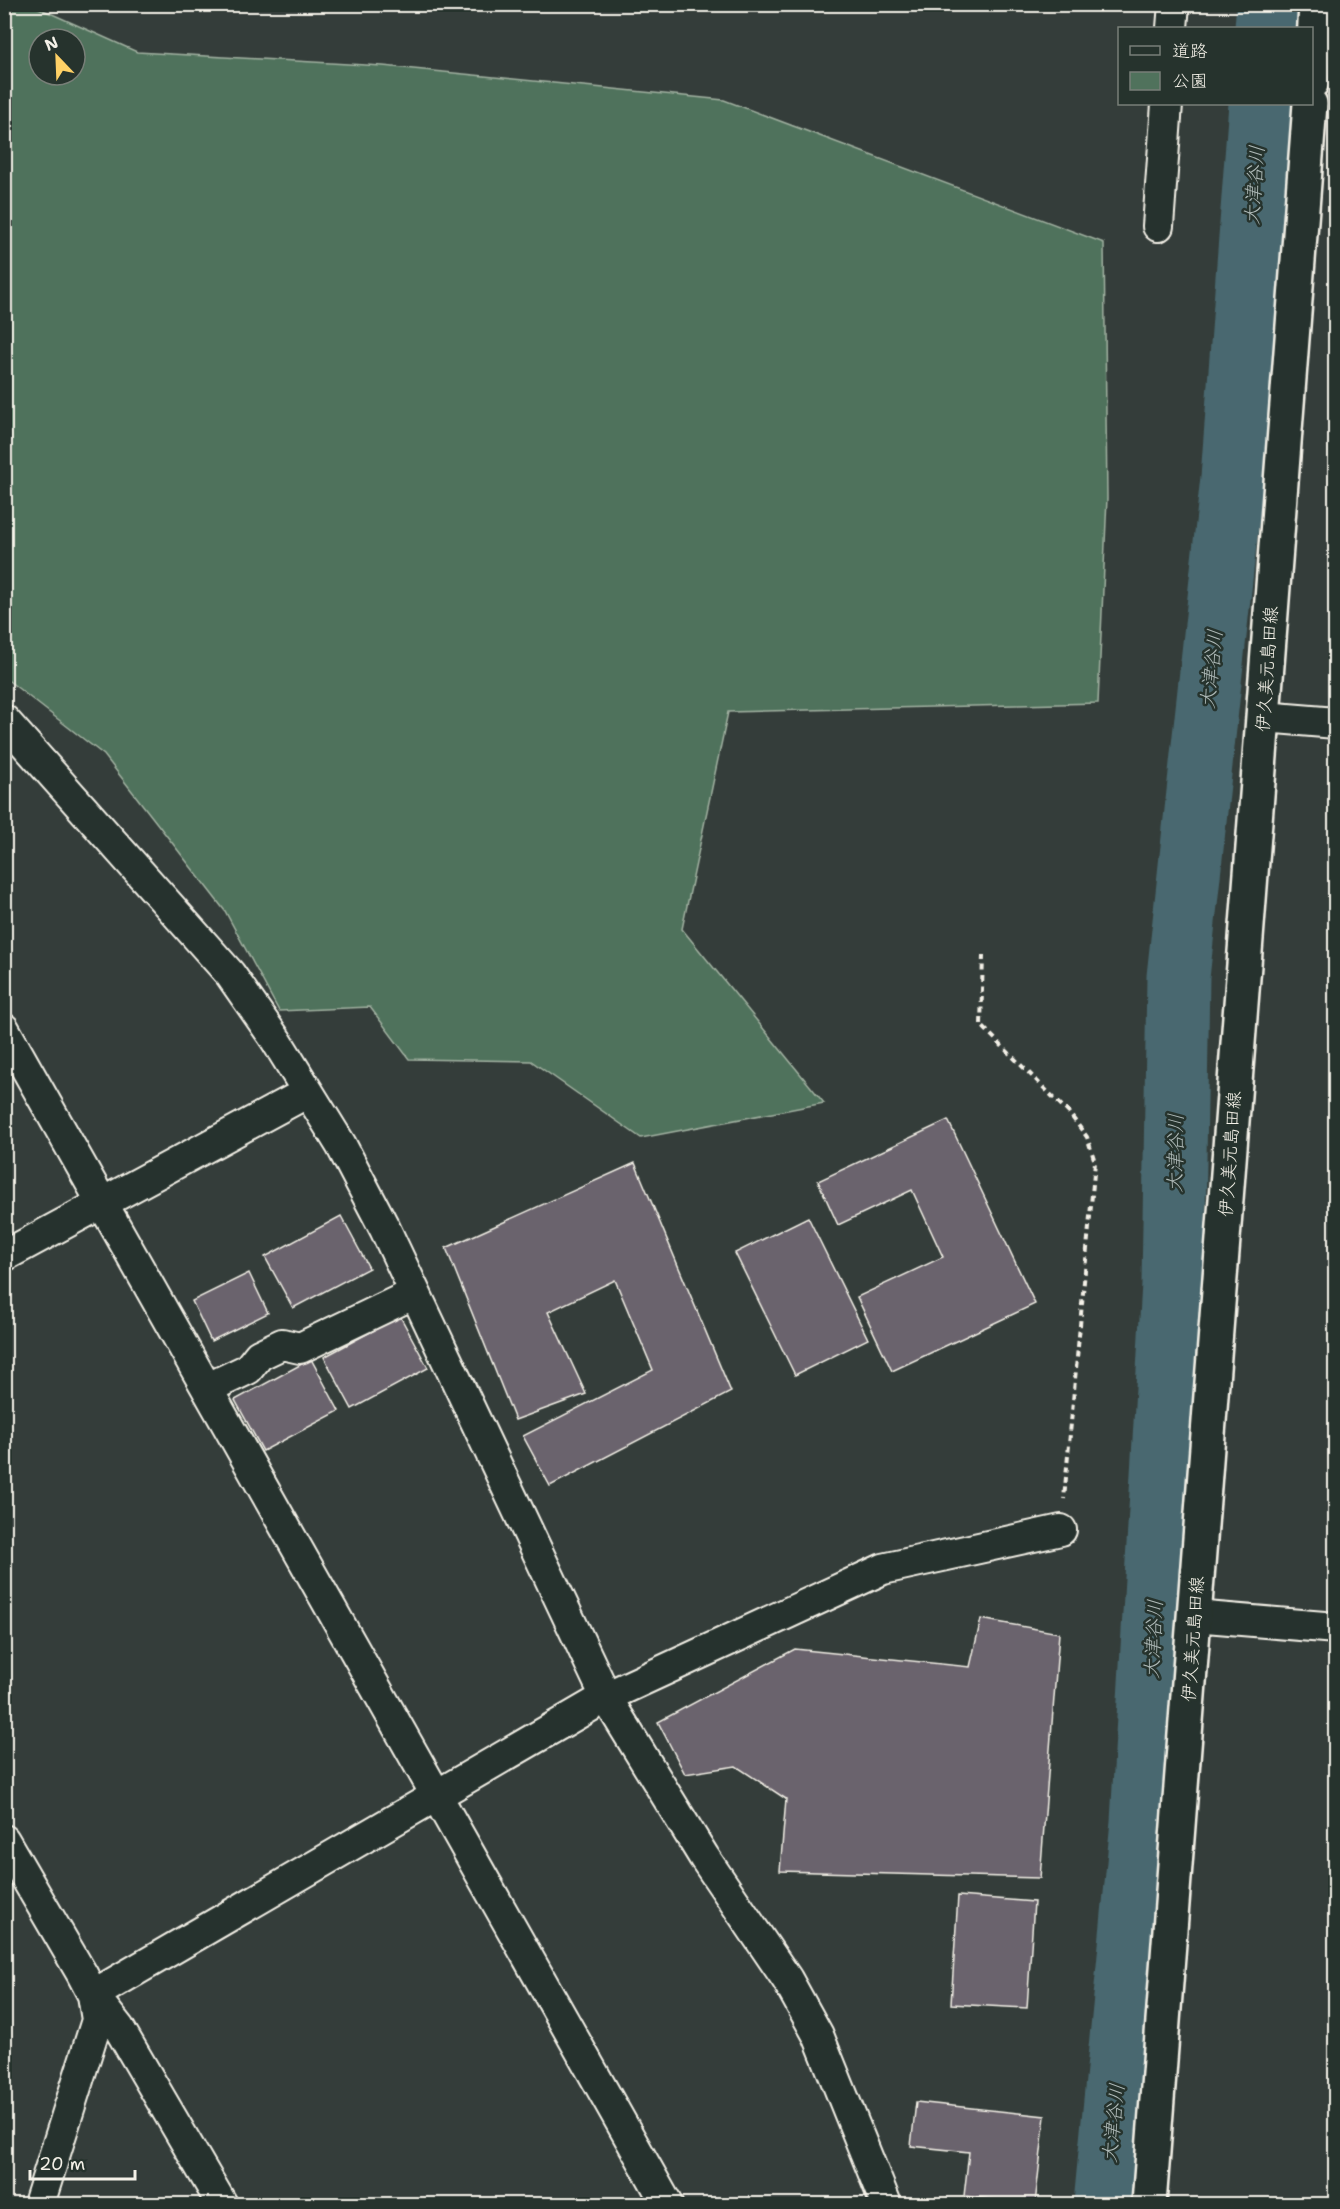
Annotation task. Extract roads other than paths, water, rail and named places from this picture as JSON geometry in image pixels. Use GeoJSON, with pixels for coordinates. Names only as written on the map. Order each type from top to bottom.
{"type":"FeatureCollection","features":[{"type":"Feature","properties":{"kind":"main road"},"geometry":{"type":"LineString","coordinates":[[1313,51],[1316,4]]}},
{"type":"Feature","properties":{"kind":"main road","name":"伊久美元島田線"},"geometry":{"type":"LineString","coordinates":[[1149,2205],[1310,105]]}},
{"type":"Feature","properties":{"kind":"street"},"geometry":{"type":"LineString","coordinates":[[1172,27],[1174,4]]}},
{"type":"Feature","properties":{"kind":"street"},"geometry":{"type":"LineString","coordinates":[[1158,226],[1167,105]]}},
{"type":"Feature","properties":{"kind":"street"},"geometry":{"type":"LineString","coordinates":[[1263,717],[1335,723]]}},
{"type":"Feature","properties":{"kind":"street"},"geometry":{"type":"LineString","coordinates":[[4,720],[230,974],[276,1040],[346,1155],[415,1293],[606,1697],[705,1857],[787,1979],[818,2035],[886,2205]]}},
{"type":"Feature","properties":{"kind":"street"},"geometry":{"type":"LineString","coordinates":[[4,1029],[667,2205]]}},
{"type":"Feature","properties":{"kind":"street"},"geometry":{"type":"LineString","coordinates":[[4,1256],[308,1092]]}},
{"type":"Feature","properties":{"kind":"street"},"geometry":{"type":"LineString","coordinates":[[208,1388],[248,1369],[259,1354],[282,1344],[300,1348],[415,1293]]}},
{"type":"Feature","properties":{"kind":"street"},"geometry":{"type":"LineString","coordinates":[[93,1995],[606,1697],[883,1569],[1061,1530]]}},
{"type":"Feature","properties":{"kind":"street"},"geometry":{"type":"LineString","coordinates":[[1194,1616],[1335,1628]]}},
{"type":"Feature","properties":{"kind":"street"},"geometry":{"type":"LineString","coordinates":[[4,1840],[93,1995],[119,2028],[222,2205]]}},
{"type":"Feature","properties":{"kind":"street"},"geometry":{"type":"LineString","coordinates":[[39,2205],[98,2020],[93,1995]]}},
{"type":"Feature","properties":{"kind":"waterway","name":"大津谷川"},"geometry":{"type":"LineString","coordinates":[[1266,27],[1268,4]]}},
{"type":"Feature","properties":{"kind":"waterway","name":"大津谷川"},"geometry":{"type":"LineString","coordinates":[[1105,2204],[1142,1822],[1173,1284],[1178,977],[1232,478],[1260,105]]}}]}
